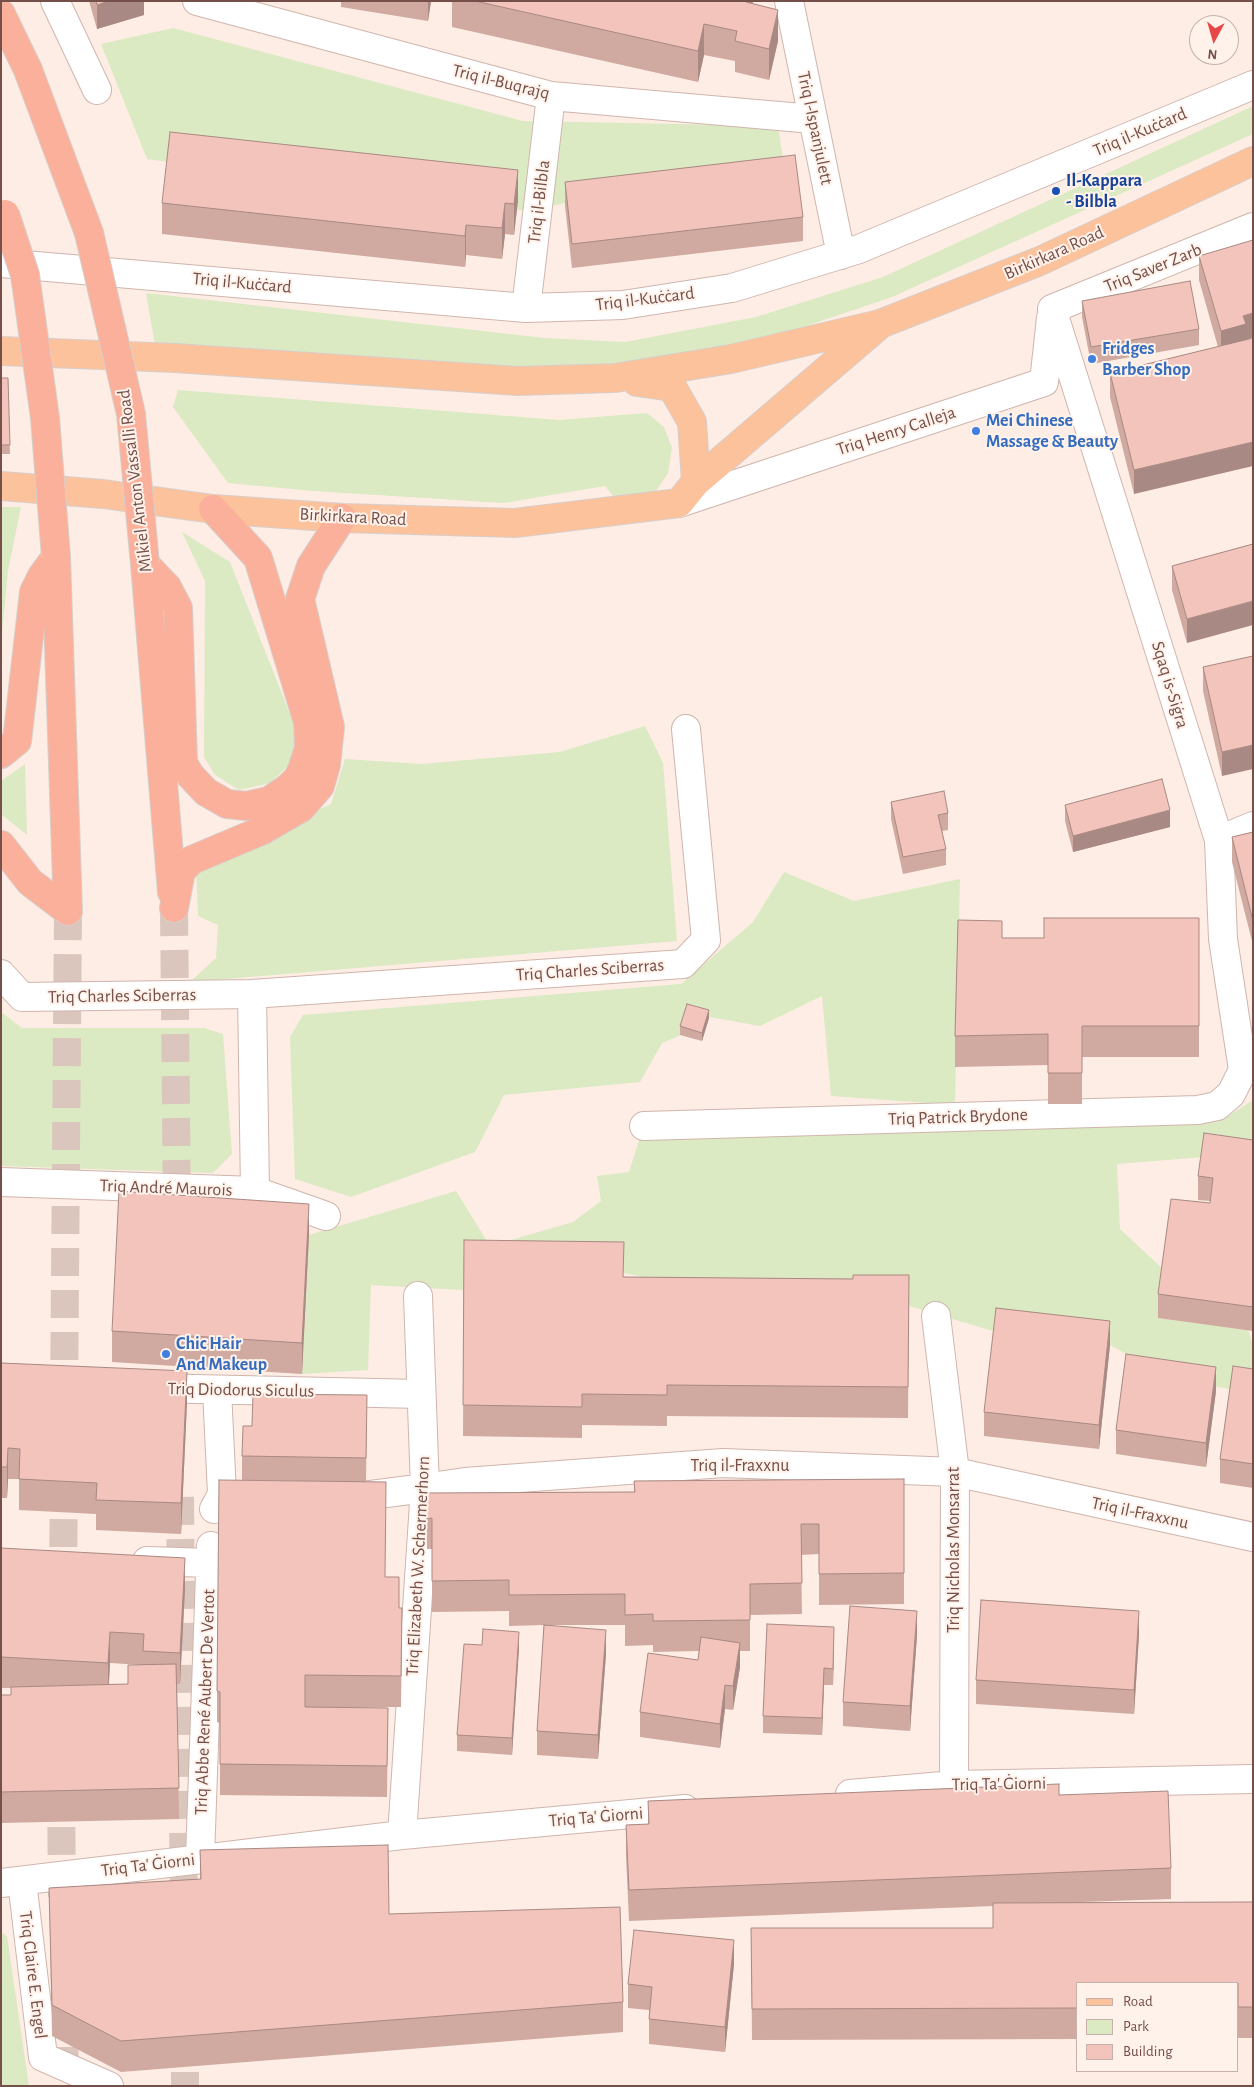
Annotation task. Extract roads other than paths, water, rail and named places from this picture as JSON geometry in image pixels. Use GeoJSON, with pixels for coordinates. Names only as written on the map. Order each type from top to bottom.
{"type":"FeatureCollection","features":[{"type":"Feature","properties":{"kind":"highway","name":"Mikiel Anton Vassalli Road"},"geometry":{"type":"LineString","coordinates":[[1,14],[28,70],[89,233],[130,414],[145,564],[174,908],[181,871],[192,860],[263,830],[301,808],[320,786],[326,765],[330,727],[300,599],[311,566],[342,518]]}},
{"type":"Feature","properties":{"kind":"highway"},"geometry":{"type":"LineString","coordinates":[[1,845],[30,882],[68,911],[56,557],[45,418],[25,275],[3,208]]}},
{"type":"Feature","properties":{"kind":"highway"},"geometry":{"type":"LineString","coordinates":[[145,564],[167,587],[178,608],[183,763],[190,775],[206,792],[227,804],[246,806],[269,801],[288,788],[297,779],[302,770],[309,748],[308,722],[258,558],[213,510]]}},
{"type":"Feature","properties":{"kind":"highway"},"geometry":{"type":"LineString","coordinates":[[1,754],[17,740],[34,592],[42,576],[56,557]]}},
{"type":"Feature","properties":{"kind":"main road","name":"Birkirkara Road"},"geometry":{"type":"LineString","coordinates":[[1,351],[175,358],[518,381],[615,378],[731,359],[880,324],[1040,261],[1253,161]]}},
{"type":"Feature","properties":{"kind":"main road","name":"Birkirkara Road"},"geometry":{"type":"LineString","coordinates":[[1,486],[104,494],[213,510],[342,518],[515,523],[687,493],[880,324]]}},
{"type":"Feature","properties":{"kind":"main road","name":"Birkirkara Road"},"geometry":{"type":"LineString","coordinates":[[615,378],[672,388],[692,422],[687,493]]}},
{"type":"Feature","properties":{"kind":"street"},"geometry":{"type":"LineString","coordinates":[[55,1],[97,90]]}},
{"type":"Feature","properties":{"kind":"street","name":"Triq il-Buqrajq"},"geometry":{"type":"LineString","coordinates":[[197,1],[551,96],[813,119]]}},
{"type":"Feature","properties":{"kind":"street","name":"Triq l-Ispanjulett"},"geometry":{"type":"LineString","coordinates":[[789,1],[841,255]]}},
{"type":"Feature","properties":{"kind":"street","name":"Triq il-Kuċċard"},"geometry":{"type":"LineString","coordinates":[[1,262],[526,308],[623,304],[732,288],[841,255],[1253,85]]}},
{"type":"Feature","properties":{"kind":"street","name":"Triq il-Bilbla"},"geometry":{"type":"LineString","coordinates":[[526,308],[551,96]]}},
{"type":"Feature","properties":{"kind":"street","name":"Triq Saver Zarb"},"geometry":{"type":"LineString","coordinates":[[1052,309],[1253,227]]}},
{"type":"Feature","properties":{"kind":"street","name":"Triq Henry Calleja"},"geometry":{"type":"LineString","coordinates":[[687,493],[1044,382],[1052,309]]}},
{"type":"Feature","properties":{"kind":"street","name":"Sqaq is-Siġra"},"geometry":{"type":"LineString","coordinates":[[1052,309],[1219,840],[1223,938],[1248,1070]]}},
{"type":"Feature","properties":{"kind":"street","name":"Triq Charles Sciberras"},"geometry":{"type":"LineString","coordinates":[[1,974],[22,997],[252,994],[683,964],[706,940],[686,729]]}},
{"type":"Feature","properties":{"kind":"street"},"geometry":{"type":"LineString","coordinates":[[1219,840],[1253,826]]}},
{"type":"Feature","properties":{"kind":"street"},"geometry":{"type":"LineString","coordinates":[[252,994],[255,1191]]}},
{"type":"Feature","properties":{"kind":"street","name":"Triq Patrick Brydone"},"geometry":{"type":"LineString","coordinates":[[644,1126],[1198,1110],[1216,1106],[1231,1094],[1248,1070]]}},
{"type":"Feature","properties":{"kind":"street","name":"Triq André Maurois"},"geometry":{"type":"LineString","coordinates":[[1,1182],[255,1191],[326,1216]]}},
{"type":"Feature","properties":{"kind":"street","name":"Triq Elizabeth W. Schermerhorn"},"geometry":{"type":"LineString","coordinates":[[402,1835],[425,1488],[418,1296]]}},
{"type":"Feature","properties":{"kind":"street","name":"Triq Nicholas Monsarrat"},"geometry":{"type":"LineString","coordinates":[[936,1316],[955,1472],[954,1785]]}},
{"type":"Feature","properties":{"kind":"street","name":"Triq Diodorus Siculus"},"geometry":{"type":"LineString","coordinates":[[129,1387],[421,1394]]}},
{"type":"Feature","properties":{"kind":"street"},"geometry":{"type":"LineString","coordinates":[[217,1390],[218,1502],[250,1494]]}},
{"type":"Feature","properties":{"kind":"street","name":"Triq il-Fraxxnu"},"geometry":{"type":"LineString","coordinates":[[325,1495],[362,1496],[465,1482],[723,1463],[955,1472],[1253,1537]]}},
{"type":"Feature","properties":{"kind":"street","name":"Triq Abbe René Aubert De Vertot"},"geometry":{"type":"LineString","coordinates":[[121,1561],[211,1554],[200,1858]]}},
{"type":"Feature","properties":{"kind":"street","name":"Triq Ta' Ġiorni"},"geometry":{"type":"LineString","coordinates":[[826,1796],[954,1785],[1253,1779]]}},
{"type":"Feature","properties":{"kind":"street","name":"Triq Ta' Ġiorni"},"geometry":{"type":"LineString","coordinates":[[11,1882],[402,1835],[707,1807]]}},
{"type":"Feature","properties":{"kind":"street","name":"Triq Claire E. Engel"},"geometry":{"type":"LineString","coordinates":[[11,1882],[43,2057],[109,2086]]}},
{"type":"Feature","properties":{"kind":"tunnel"},"geometry":{"type":"LineString","coordinates":[[174,908],[177,1212]]}},
{"type":"Feature","properties":{"kind":"tunnel"},"geometry":{"type":"LineString","coordinates":[[64,1402],[68,911]]}},
{"type":"Feature","properties":{"kind":"tunnel"},"geometry":{"type":"LineString","coordinates":[[63,1589],[64,1475]]}},
{"type":"Feature","properties":{"kind":"tunnel"},"geometry":{"type":"LineString","coordinates":[[180,1497],[184,1917]]}},
{"type":"Feature","properties":{"kind":"tunnel"},"geometry":{"type":"LineString","coordinates":[[61,1785],[62,1899]]}},
{"type":"Feature","properties":{"kind":"tunnel"},"geometry":{"type":"LineString","coordinates":[[64,2005],[65,2086]]}},
{"type":"Feature","properties":{"kind":"tunnel"},"geometry":{"type":"LineString","coordinates":[[185,2030],[185,2086]]}},
{"type":"Feature","properties":{"kind":"place","name":"Il-Kappara - Bilbla"},"geometry":{"type":"Point","coordinates":[1056,191]}},
{"type":"Feature","properties":{"kind":"place","name":"Fridges Barber Shop"},"geometry":{"type":"Point","coordinates":[1092,359]}},
{"type":"Feature","properties":{"kind":"place","name":"Mei Chinese Massage & Beauty"},"geometry":{"type":"Point","coordinates":[976,431]}},
{"type":"Feature","properties":{"kind":"place","name":"Chic Hair And Makeup"},"geometry":{"type":"Point","coordinates":[166,1354]}}]}
